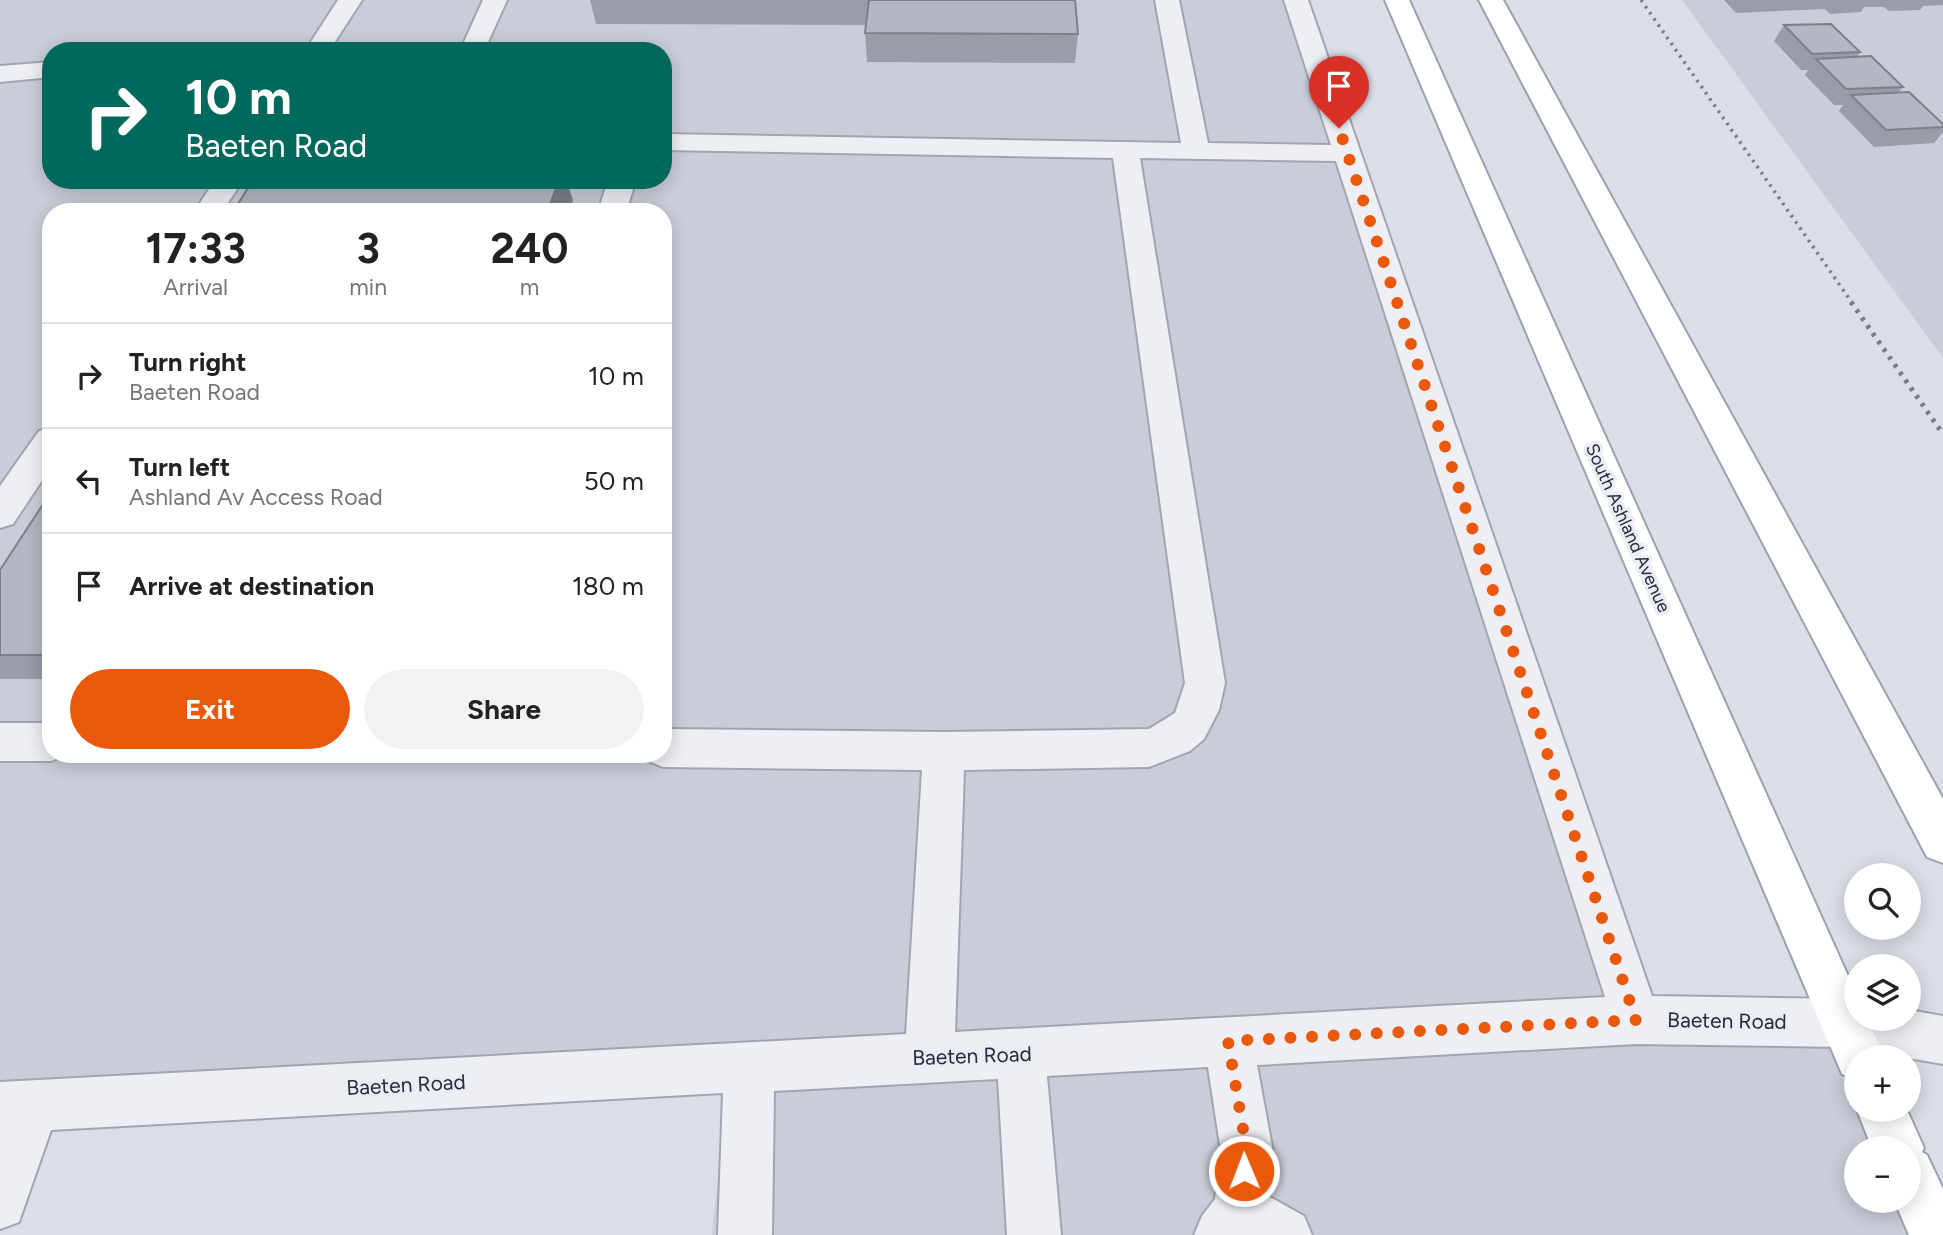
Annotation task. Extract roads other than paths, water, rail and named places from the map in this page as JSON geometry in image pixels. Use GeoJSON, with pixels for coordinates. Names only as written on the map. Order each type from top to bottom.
{"type":"FeatureCollection","features":[{"type":"Feature","properties":{"kind":"main road","name":"South Ashland Avenue"},"geometry":{"type":"LineString","coordinates":[[1397,0],[1852,1040]]}},
{"type":"Feature","properties":{"kind":"main road"},"geometry":{"type":"LineString","coordinates":[[1491,0],[1943,842]]}},
{"type":"Feature","properties":{"kind":"main road"},"geometry":{"type":"LineString","coordinates":[[1921,1201],[1936,1235]]}},
{"type":"Feature","properties":{"kind":"street"},"geometry":{"type":"LineString","coordinates":[[323,42],[349,0]]}},
{"type":"Feature","properties":{"kind":"street"},"geometry":{"type":"LineString","coordinates":[[476,42],[495,0]]}},
{"type":"Feature","properties":{"kind":"street"},"geometry":{"type":"LineString","coordinates":[[1167,0],[1196,151]]}},
{"type":"Feature","properties":{"kind":"street"},"geometry":{"type":"LineString","coordinates":[[1296,0],[1636,1020]]}},
{"type":"Feature","properties":{"kind":"street"},"geometry":{"type":"LineString","coordinates":[[0,74],[42,70]]}},
{"type":"Feature","properties":{"kind":"street"},"geometry":{"type":"LineString","coordinates":[[672,142],[1347,153]]}},
{"type":"Feature","properties":{"kind":"street"},"geometry":{"type":"LineString","coordinates":[[672,748],[944,751],[1149,748],[1175,738],[1197,720],[1205,683],[1125,150]]}},
{"type":"Feature","properties":{"kind":"street"},"geometry":{"type":"LineString","coordinates":[[0,514],[42,453]]}},
{"type":"Feature","properties":{"kind":"street"},"geometry":{"type":"LineString","coordinates":[[0,742],[42,742]]}},
{"type":"Feature","properties":{"kind":"street"},"geometry":{"type":"LineString","coordinates":[[929,1058],[944,751]]}},
{"type":"Feature","properties":{"kind":"street","name":"Baeten Road"},"geometry":{"type":"LineString","coordinates":[[17,1107],[1636,1020],[1852,1040],[1943,1040]]}},
{"type":"Feature","properties":{"kind":"street"},"geometry":{"type":"LineString","coordinates":[[1228,1041],[1247,1152],[1231,1222],[1284,1235]]}},
{"type":"Feature","properties":{"kind":"street"},"geometry":{"type":"LineString","coordinates":[[1021,1054],[1034,1235]]}},
{"type":"Feature","properties":{"kind":"street"},"geometry":{"type":"LineString","coordinates":[[745,1235],[749,1066]]}},
{"type":"Feature","properties":{"kind":"street"},"geometry":{"type":"LineString","coordinates":[[0,1203],[17,1107]]}},
{"type":"Feature","properties":{"kind":"railway"},"geometry":{"type":"LineString","coordinates":[[1641,0],[1853,304]]}},
{"type":"Feature","properties":{"kind":"railway"},"geometry":{"type":"LineString","coordinates":[[1851,302],[1943,434]]}}]}
